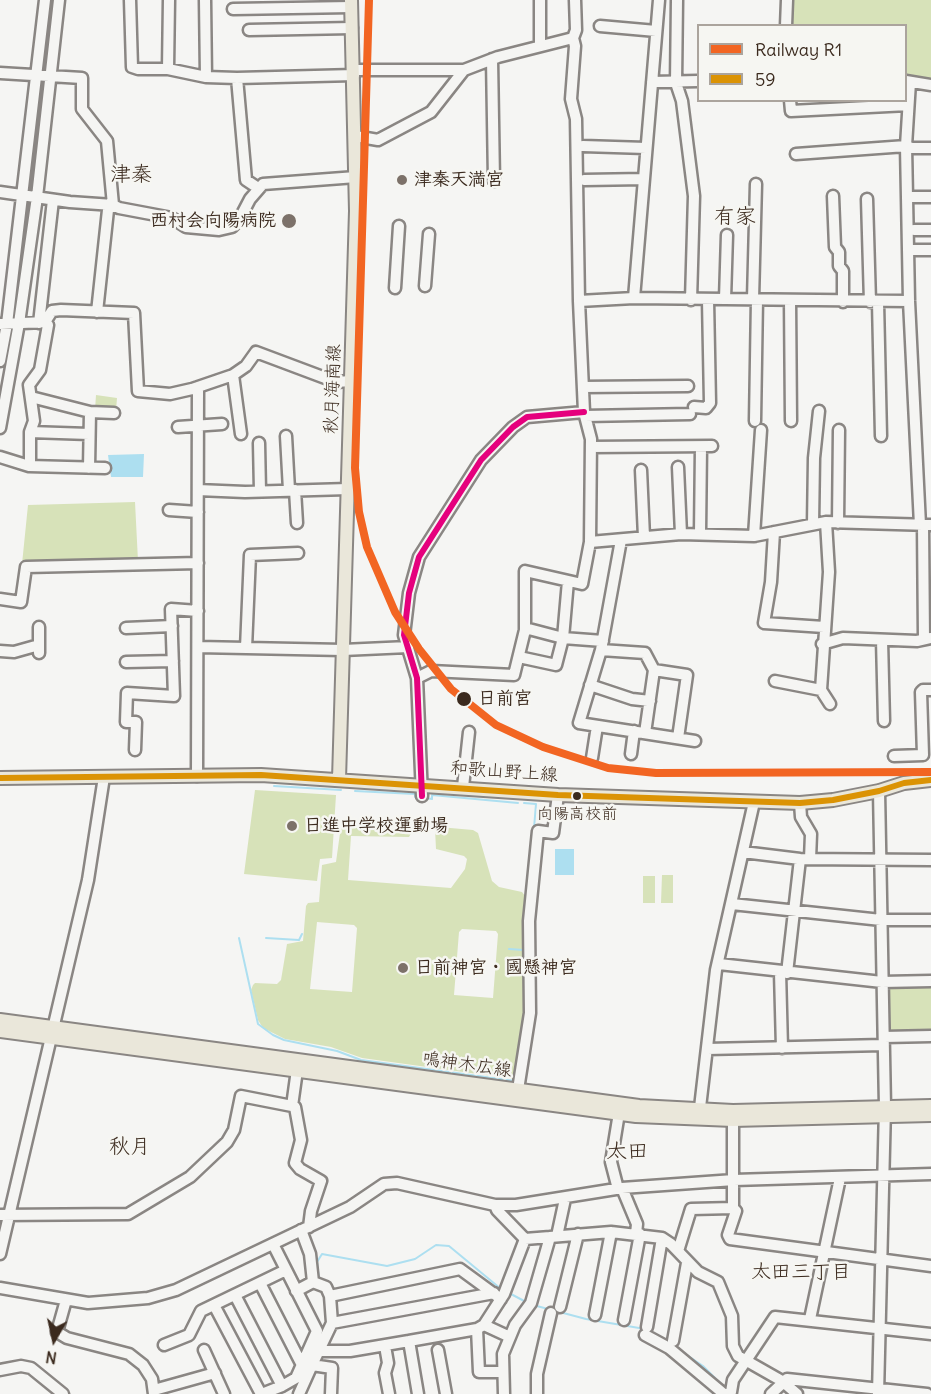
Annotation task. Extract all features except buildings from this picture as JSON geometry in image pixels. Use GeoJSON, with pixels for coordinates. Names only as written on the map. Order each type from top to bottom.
{"type":"FeatureCollection","features":[{"type":"Feature","properties":{"kind":"main road","name":"秋月海南線"},"geometry":{"type":"LineString","coordinates":[[339,779],[356,177],[351,4]]}},
{"type":"Feature","properties":{"kind":"main road","name":"和歌山野上線"},"geometry":{"type":"LineString","coordinates":[[0,778],[198,776],[339,779],[422,790],[463,787],[558,795],[754,802],[833,800],[879,791],[904,783],[931,780]]}},
{"type":"Feature","properties":{"kind":"main road","name":"鳴神木広線"},"geometry":{"type":"LineString","coordinates":[[0,1020],[53,1033],[297,1070],[517,1095],[639,1106],[699,1115]]}},
{"type":"Feature","properties":{"kind":"main road","name":"鳴神木広線"},"geometry":{"type":"LineString","coordinates":[[0,1030],[53,1033],[517,1095],[618,1113],[733,1116],[884,1112],[931,1115]]}},
{"type":"Feature","properties":{"kind":"main road","name":"鳴神木広線"},"geometry":{"type":"LineString","coordinates":[[884,1112],[931,1106]]}},
{"type":"Feature","properties":{"kind":"street"},"geometry":{"type":"LineString","coordinates":[[0,361],[45,0]]}},
{"type":"Feature","properties":{"kind":"street"},"geometry":{"type":"LineString","coordinates":[[0,428],[19,323],[59,0]]}},
{"type":"Feature","properties":{"kind":"street"},"geometry":{"type":"LineString","coordinates":[[130,0],[132,68],[168,69],[206,77],[237,78],[464,70],[573,38]]}},
{"type":"Feature","properties":{"kind":"street"},"geometry":{"type":"LineString","coordinates":[[168,69],[169,0]]}},
{"type":"Feature","properties":{"kind":"street"},"geometry":{"type":"LineString","coordinates":[[205,0],[206,77]]}},
{"type":"Feature","properties":{"kind":"street"},"geometry":{"type":"LineString","coordinates":[[540,0],[540,46]]}},
{"type":"Feature","properties":{"kind":"street"},"geometry":{"type":"LineString","coordinates":[[417,678],[431,670],[514,675],[525,628],[525,571],[582,584],[590,542],[591,447],[584,414],[579,301],[576,119],[571,99],[575,46],[573,38],[576,30],[575,0]]}},
{"type":"Feature","properties":{"kind":"street"},"geometry":{"type":"LineString","coordinates":[[634,297],[658,0]]}},
{"type":"Feature","properties":{"kind":"street"},"geometry":{"type":"LineString","coordinates":[[677,0],[676,83],[682,100],[694,196],[691,300]]}},
{"type":"Feature","properties":{"kind":"street"},"geometry":{"type":"LineString","coordinates":[[786,24],[787,0]]}},
{"type":"Feature","properties":{"kind":"street"},"geometry":{"type":"LineString","coordinates":[[233,9],[351,4]]}},
{"type":"Feature","properties":{"kind":"street"},"geometry":{"type":"LineString","coordinates":[[600,26],[656,31]]}},
{"type":"Feature","properties":{"kind":"street"},"geometry":{"type":"LineString","coordinates":[[249,30],[352,28]]}},
{"type":"Feature","properties":{"kind":"street"},"geometry":{"type":"LineString","coordinates":[[492,60],[494,181]]}},
{"type":"Feature","properties":{"kind":"street"},"geometry":{"type":"LineString","coordinates":[[356,135],[378,140],[431,112],[464,70]]}},
{"type":"Feature","properties":{"kind":"street"},"geometry":{"type":"LineString","coordinates":[[0,73],[82,78],[82,109],[107,141],[113,205]]}},
{"type":"Feature","properties":{"kind":"street"},"geometry":{"type":"LineString","coordinates":[[237,78],[246,180],[258,188]]}},
{"type":"Feature","properties":{"kind":"street"},"geometry":{"type":"LineString","coordinates":[[652,82],[697,81]]}},
{"type":"Feature","properties":{"kind":"street"},"geometry":{"type":"LineString","coordinates":[[822,644],[843,638],[917,641],[928,638],[925,525],[909,301],[911,247],[908,82],[931,85]]}},
{"type":"Feature","properties":{"kind":"street"},"geometry":{"type":"LineString","coordinates":[[790,102],[791,111],[908,105]]}},
{"type":"Feature","properties":{"kind":"street"},"geometry":{"type":"LineString","coordinates":[[583,146],[646,148]]}},
{"type":"Feature","properties":{"kind":"street"},"geometry":{"type":"LineString","coordinates":[[796,154],[909,147],[931,148]]}},
{"type":"Feature","properties":{"kind":"street"},"geometry":{"type":"LineString","coordinates":[[0,192],[53,200],[113,205],[172,218],[186,226],[219,230],[232,227],[239,220],[258,188],[263,184],[356,177]]}},
{"type":"Feature","properties":{"kind":"street"},"geometry":{"type":"LineString","coordinates":[[584,180],[644,179]]}},
{"type":"Feature","properties":{"kind":"street"},"geometry":{"type":"LineString","coordinates":[[754,536],[758,425],[755,299],[756,184]]}},
{"type":"Feature","properties":{"kind":"street"},"geometry":{"type":"LineString","coordinates":[[909,193],[931,197]]}},
{"type":"Feature","properties":{"kind":"street"},"geometry":{"type":"LineString","coordinates":[[833,196],[835,247],[839,252],[839,266],[843,271],[843,302]]}},
{"type":"Feature","properties":{"kind":"street"},"geometry":{"type":"LineString","coordinates":[[867,199],[881,436]]}},
{"type":"Feature","properties":{"kind":"street"},"geometry":{"type":"LineString","coordinates":[[42,323],[53,200]]}},
{"type":"Feature","properties":{"kind":"street"},"geometry":{"type":"LineString","coordinates":[[97,312],[108,210],[113,205]]}},
{"type":"Feature","properties":{"kind":"street"},"geometry":{"type":"LineString","coordinates":[[911,247],[914,230],[912,213]]}},
{"type":"Feature","properties":{"kind":"street"},"geometry":{"type":"LineString","coordinates":[[395,288],[399,226]]}},
{"type":"Feature","properties":{"kind":"street"},"geometry":{"type":"LineString","coordinates":[[914,230],[931,230]]}},
{"type":"Feature","properties":{"kind":"street"},"geometry":{"type":"LineString","coordinates":[[426,286],[429,234]]}},
{"type":"Feature","properties":{"kind":"street"},"geometry":{"type":"LineString","coordinates":[[725,299],[727,235]]}},
{"type":"Feature","properties":{"kind":"street"},"geometry":{"type":"LineString","coordinates":[[911,247],[931,250]]}},
{"type":"Feature","properties":{"kind":"street"},"geometry":{"type":"LineString","coordinates":[[579,301],[634,297],[691,300],[909,301]]}},
{"type":"Feature","properties":{"kind":"street"},"geometry":{"type":"LineString","coordinates":[[422,790],[417,678],[404,635],[406,614],[419,557],[481,460],[526,417],[692,411],[705,408],[710,403],[708,300]]}},
{"type":"Feature","properties":{"kind":"street"},"geometry":{"type":"LineString","coordinates":[[790,300],[791,421]]}},
{"type":"Feature","properties":{"kind":"street"},"geometry":{"type":"LineString","coordinates":[[42,323],[52,311],[135,313],[138,391],[170,394],[198,387],[233,375],[246,366],[256,352],[336,382],[351,381]]}},
{"type":"Feature","properties":{"kind":"street"},"geometry":{"type":"LineString","coordinates":[[3,324],[42,323],[48,325],[40,370],[29,385],[34,421],[30,432],[30,466]]}},
{"type":"Feature","properties":{"kind":"street"},"geometry":{"type":"LineString","coordinates":[[233,375],[241,434]]}},
{"type":"Feature","properties":{"kind":"street"},"geometry":{"type":"LineString","coordinates":[[583,387],[688,386]]}},
{"type":"Feature","properties":{"kind":"street"},"geometry":{"type":"LineString","coordinates":[[198,387],[204,406],[199,426],[198,776]]}},
{"type":"Feature","properties":{"kind":"street"},"geometry":{"type":"LineString","coordinates":[[31,397],[90,412],[114,413]]}},
{"type":"Feature","properties":{"kind":"street"},"geometry":{"type":"LineString","coordinates":[[813,524],[814,458],[819,411]]}},
{"type":"Feature","properties":{"kind":"street"},"geometry":{"type":"LineString","coordinates":[[89,468],[90,412]]}},
{"type":"Feature","properties":{"kind":"street"},"geometry":{"type":"LineString","coordinates":[[178,427],[222,424]]}},
{"type":"Feature","properties":{"kind":"street"},"geometry":{"type":"LineString","coordinates":[[838,523],[839,430]]}},
{"type":"Feature","properties":{"kind":"street"},"geometry":{"type":"LineString","coordinates":[[30,432],[90,434]]}},
{"type":"Feature","properties":{"kind":"street"},"geometry":{"type":"LineString","coordinates":[[286,436],[297,523]]}},
{"type":"Feature","properties":{"kind":"street"},"geometry":{"type":"LineString","coordinates":[[259,443],[260,491]]}},
{"type":"Feature","properties":{"kind":"street"},"geometry":{"type":"LineString","coordinates":[[591,447],[706,446],[700,533]]}},
{"type":"Feature","properties":{"kind":"street"},"geometry":{"type":"LineString","coordinates":[[0,457],[30,466],[105,468]]}},
{"type":"Feature","properties":{"kind":"street"},"geometry":{"type":"LineString","coordinates":[[678,467],[681,534]]}},
{"type":"Feature","properties":{"kind":"street"},"geometry":{"type":"LineString","coordinates":[[641,470],[644,537]]}},
{"type":"Feature","properties":{"kind":"street"},"geometry":{"type":"LineString","coordinates":[[198,490],[348,489]]}},
{"type":"Feature","properties":{"kind":"street"},"geometry":{"type":"LineString","coordinates":[[169,510],[198,512]]}},
{"type":"Feature","properties":{"kind":"street"},"geometry":{"type":"LineString","coordinates":[[590,542],[700,533],[754,536],[826,522],[925,525]]}},
{"type":"Feature","properties":{"kind":"street"},"geometry":{"type":"LineString","coordinates":[[826,522],[829,572],[822,644],[821,690],[830,704]]}},
{"type":"Feature","properties":{"kind":"street"},"geometry":{"type":"LineString","coordinates":[[774,532],[771,582],[764,623],[824,627]]}},
{"type":"Feature","properties":{"kind":"street"},"geometry":{"type":"LineString","coordinates":[[621,540],[602,646],[579,723],[694,741]]}},
{"type":"Feature","properties":{"kind":"street"},"geometry":{"type":"LineString","coordinates":[[246,648],[250,555],[298,553]]}},
{"type":"Feature","properties":{"kind":"street"},"geometry":{"type":"LineString","coordinates":[[0,599],[21,602],[26,567],[198,563]]}},
{"type":"Feature","properties":{"kind":"street"},"geometry":{"type":"LineString","coordinates":[[519,657],[556,665],[563,638],[568,581]]}},
{"type":"Feature","properties":{"kind":"street"},"geometry":{"type":"LineString","coordinates":[[135,750],[136,722],[126,722],[127,693],[174,696],[171,609],[198,611]]}},
{"type":"Feature","properties":{"kind":"street"},"geometry":{"type":"LineString","coordinates":[[126,628],[172,626]]}},
{"type":"Feature","properties":{"kind":"street"},"geometry":{"type":"LineString","coordinates":[[0,651],[39,649],[39,627]]}},
{"type":"Feature","properties":{"kind":"street"},"geometry":{"type":"LineString","coordinates":[[525,628],[645,654],[654,670],[650,701],[631,754]]}},
{"type":"Feature","properties":{"kind":"street"},"geometry":{"type":"LineString","coordinates":[[882,640],[884,721]]}},
{"type":"Feature","properties":{"kind":"street"},"geometry":{"type":"LineString","coordinates":[[198,647],[343,650],[408,647]]}},
{"type":"Feature","properties":{"kind":"street"},"geometry":{"type":"LineString","coordinates":[[126,662],[173,661]]}},
{"type":"Feature","properties":{"kind":"street"},"geometry":{"type":"LineString","coordinates":[[654,670],[687,675],[678,738]]}},
{"type":"Feature","properties":{"kind":"street"},"geometry":{"type":"LineString","coordinates":[[775,681],[821,690]]}},
{"type":"Feature","properties":{"kind":"street"},"geometry":{"type":"LineString","coordinates":[[590,685],[632,699],[650,701]]}},
{"type":"Feature","properties":{"kind":"street"},"geometry":{"type":"LineString","coordinates":[[894,756],[922,755],[921,692],[931,690]]}},
{"type":"Feature","properties":{"kind":"street"},"geometry":{"type":"LineString","coordinates":[[592,759],[597,726]]}},
{"type":"Feature","properties":{"kind":"street"},"geometry":{"type":"LineString","coordinates":[[463,787],[469,732]]}},
{"type":"Feature","properties":{"kind":"street"},"geometry":{"type":"LineString","coordinates":[[0,1254],[4,1215],[53,1033],[88,880],[104,777]]}},
{"type":"Feature","properties":{"kind":"street"},"geometry":{"type":"LineString","coordinates":[[878,1391],[884,1112],[879,791]]}},
{"type":"Feature","properties":{"kind":"street"},"geometry":{"type":"LineString","coordinates":[[517,1095],[530,1013],[529,921],[538,831],[553,833],[558,795]]}},
{"type":"Feature","properties":{"kind":"street"},"geometry":{"type":"LineString","coordinates":[[699,1115],[716,970],[754,802]]}},
{"type":"Feature","properties":{"kind":"street"},"geometry":{"type":"LineString","coordinates":[[782,1048],[784,972],[811,834],[801,817],[800,802]]}},
{"type":"Feature","properties":{"kind":"street"},"geometry":{"type":"LineString","coordinates":[[743,852],[805,859],[931,860]]}},
{"type":"Feature","properties":{"kind":"street"},"geometry":{"type":"LineString","coordinates":[[732,904],[881,920],[931,920]]}},
{"type":"Feature","properties":{"kind":"street"},"geometry":{"type":"LineString","coordinates":[[719,964],[882,982],[931,981]]}},
{"type":"Feature","properties":{"kind":"street"},"geometry":{"type":"LineString","coordinates":[[707,1049],[782,1048],[931,1036]]}},
{"type":"Feature","properties":{"kind":"street"},"geometry":{"type":"LineString","coordinates":[[292,1106],[297,1070]]}},
{"type":"Feature","properties":{"kind":"street"},"geometry":{"type":"LineString","coordinates":[[4,1215],[129,1214],[190,1177],[227,1142],[234,1130],[241,1096],[292,1106],[295,1107],[301,1140],[295,1163],[300,1170],[321,1181],[305,1228],[313,1282]]}},
{"type":"Feature","properties":{"kind":"street"},"geometry":{"type":"LineString","coordinates":[[618,1113],[611,1162],[638,1234],[624,1320]]}},
{"type":"Feature","properties":{"kind":"street"},"geometry":{"type":"LineString","coordinates":[[733,1116],[734,1208],[736,1211],[728,1235],[730,1239],[931,1266]]}},
{"type":"Feature","properties":{"kind":"street"},"geometry":{"type":"LineString","coordinates":[[0,1288],[88,1303],[148,1298],[176,1290],[350,1207],[384,1184],[397,1184],[495,1205],[516,1205],[566,1199],[620,1188],[734,1180],[931,1174]]}},
{"type":"Feature","properties":{"kind":"street"},"geometry":{"type":"LineString","coordinates":[[810,1319],[840,1178]]}},
{"type":"Feature","properties":{"kind":"street"},"geometry":{"type":"LineString","coordinates":[[504,1394],[503,1354],[515,1325],[531,1303],[566,1199]]}},
{"type":"Feature","properties":{"kind":"street"},"geometry":{"type":"LineString","coordinates":[[495,1205],[497,1210],[525,1239],[611,1232],[662,1238],[678,1251],[687,1263],[703,1275],[718,1282],[732,1316],[734,1346],[738,1356],[782,1381],[797,1394]]}},
{"type":"Feature","properties":{"kind":"street"},"geometry":{"type":"LineString","coordinates":[[678,1251],[691,1209],[734,1208]]}},
{"type":"Feature","properties":{"kind":"street"},"geometry":{"type":"LineString","coordinates":[[595,1315],[611,1232]]}},
{"type":"Feature","properties":{"kind":"street"},"geometry":{"type":"LineString","coordinates":[[537,1394],[537,1374],[578,1234]]}},
{"type":"Feature","properties":{"kind":"street"},"geometry":{"type":"LineString","coordinates":[[662,1238],[646,1331],[729,1393],[733,1380],[775,1317],[810,1319],[931,1334]]}},
{"type":"Feature","properties":{"kind":"street"},"geometry":{"type":"LineString","coordinates":[[502,1372],[479,1372],[481,1327],[525,1239]]}},
{"type":"Feature","properties":{"kind":"street"},"geometry":{"type":"LineString","coordinates":[[273,1244],[317,1330],[299,1394]]}},
{"type":"Feature","properties":{"kind":"street"},"geometry":{"type":"LineString","coordinates":[[673,1341],[687,1263]]}},
{"type":"Feature","properties":{"kind":"street"},"geometry":{"type":"LineString","coordinates":[[330,1296],[460,1269],[497,1296]]}},
{"type":"Feature","properties":{"kind":"street"},"geometry":{"type":"LineString","coordinates":[[164,1345],[189,1335],[201,1311],[286,1270]]}},
{"type":"Feature","properties":{"kind":"street"},"geometry":{"type":"LineString","coordinates":[[214,1305],[261,1394],[296,1378],[308,1366],[332,1323],[330,1296],[326,1287],[313,1282],[296,1291]]}},
{"type":"Feature","properties":{"kind":"street"},"geometry":{"type":"LineString","coordinates":[[260,1283],[308,1366]]}},
{"type":"Feature","properties":{"kind":"street"},"geometry":{"type":"LineString","coordinates":[[235,1295],[282,1386]]}},
{"type":"Feature","properties":{"kind":"street"},"geometry":{"type":"LineString","coordinates":[[332,1323],[497,1296]]}},
{"type":"Feature","properties":{"kind":"street"},"geometry":{"type":"LineString","coordinates":[[66,1300],[57,1332],[66,1338],[129,1354],[143,1365],[152,1378],[154,1392],[215,1373]]}},
{"type":"Feature","properties":{"kind":"street"},"geometry":{"type":"LineString","coordinates":[[318,1351],[350,1351],[385,1346],[481,1327],[510,1337]]}},
{"type":"Feature","properties":{"kind":"street"},"geometry":{"type":"LineString","coordinates":[[409,1341],[418,1394]]}},
{"type":"Feature","properties":{"kind":"street"},"geometry":{"type":"LineString","coordinates":[[385,1346],[388,1363],[385,1373],[389,1394]]}},
{"type":"Feature","properties":{"kind":"street"},"geometry":{"type":"LineString","coordinates":[[204,1350],[224,1394]]}},
{"type":"Feature","properties":{"kind":"street"},"geometry":{"type":"LineString","coordinates":[[438,1350],[446,1394]]}},
{"type":"Feature","properties":{"kind":"street"},"geometry":{"type":"LineString","coordinates":[[0,1370],[21,1366],[31,1368],[63,1394]]}},
{"type":"Feature","properties":{"kind":"street"},"geometry":{"type":"LineString","coordinates":[[308,1366],[332,1368],[332,1394]]}},
{"type":"Feature","properties":{"kind":"street"},"geometry":{"type":"LineString","coordinates":[[771,1394],[782,1381],[787,1379],[878,1391],[927,1394]]}},
{"type":"Feature","properties":{"kind":"green space"},"geometry":{"type":"Polygon","coordinates":[[[792,0],[931,0],[931,82],[907,77],[907,24],[791,24],[792,0]]]}},
{"type":"Feature","properties":{"kind":"green space"},"geometry":{"type":"Polygon","coordinates":[[[96,395],[117,398],[116,411],[95,410],[96,395]]]}},
{"type":"Feature","properties":{"kind":"green space"},"geometry":{"type":"Polygon","coordinates":[[[135,502],[138,561],[22,564],[28,505],[135,502]]]}},
{"type":"Feature","properties":{"kind":"green space","name":"日進中学校運動場"},"geometry":{"type":"Polygon","coordinates":[[[255,790],[336,795],[332,858],[320,859],[317,881],[244,874],[255,790]]]}},
{"type":"Feature","properties":{"kind":"green space","name":"日前神宮・國懸神宮"},"geometry":{"type":"Polygon","coordinates":[[[341,826],[413,830],[409,837],[351,836],[348,880],[451,888],[465,869],[467,859],[464,856],[436,849],[435,829],[439,827],[473,830],[478,833],[492,881],[499,887],[522,892],[525,896],[523,953],[525,1011],[514,1079],[362,1058],[331,1047],[285,1039],[263,1028],[258,1020],[251,990],[253,985],[255,983],[277,984],[281,980],[287,944],[303,941],[306,906],[308,903],[319,902],[322,865],[336,862],[341,826]],[[317,922],[310,989],[352,992],[357,928],[354,925],[317,922]],[[462,929],[459,932],[454,995],[493,998],[498,934],[496,931],[462,929]]]}},
{"type":"Feature","properties":{"kind":"green space"},"geometry":{"type":"Polygon","coordinates":[[[662,875],[673,875],[673,903],[661,903],[662,875]]]}},
{"type":"Feature","properties":{"kind":"green space"},"geometry":{"type":"Polygon","coordinates":[[[643,876],[655,876],[655,903],[643,903],[643,876]]]}},
{"type":"Feature","properties":{"kind":"green space"},"geometry":{"type":"Polygon","coordinates":[[[891,986],[931,986],[931,1035],[890,1032],[889,988],[891,986]]]}},
{"type":"Feature","properties":{"kind":"water"},"geometry":{"type":"Polygon","coordinates":[[[144,454],[143,477],[111,477],[108,455],[144,454]]]}},
{"type":"Feature","properties":{"kind":"water"},"geometry":{"type":"Polygon","coordinates":[[[555,849],[574,849],[574,875],[555,875],[555,849]]]}},
{"type":"Feature","properties":{"kind":"waterway"},"geometry":{"type":"LineString","coordinates":[[274,786],[341,790]]}},
{"type":"Feature","properties":{"kind":"waterway"},"geometry":{"type":"LineString","coordinates":[[355,791],[415,794],[415,797],[420,798]]}},
{"type":"Feature","properties":{"kind":"waterway"},"geometry":{"type":"LineString","coordinates":[[426,798],[432,799],[432,795],[518,803]]}},
{"type":"Feature","properties":{"kind":"waterway"},"geometry":{"type":"LineString","coordinates":[[524,803],[536,804],[534,828]]}},
{"type":"Feature","properties":{"kind":"waterway"},"geometry":{"type":"LineString","coordinates":[[266,938],[299,940],[302,934]]}},
{"type":"Feature","properties":{"kind":"waterway"},"geometry":{"type":"LineString","coordinates":[[239,938],[258,1024],[273,1035],[284,1040],[337,1051],[361,1060],[515,1081]]}},
{"type":"Feature","properties":{"kind":"waterway"},"geometry":{"type":"LineString","coordinates":[[509,949],[524,950],[524,948]]}},
{"type":"Feature","properties":{"kind":"waterway"},"geometry":{"type":"LineString","coordinates":[[319,1279],[317,1262],[322,1254],[387,1266],[415,1259],[436,1245],[449,1246],[501,1289]]}},
{"type":"Feature","properties":{"kind":"waterway"},"geometry":{"type":"LineString","coordinates":[[509,1293],[528,1303]]}},
{"type":"Feature","properties":{"kind":"waterway"},"geometry":{"type":"LineString","coordinates":[[533,1305],[586,1319],[645,1329]]}},
{"type":"Feature","properties":{"kind":"waterway"},"geometry":{"type":"LineString","coordinates":[[678,1349],[703,1366],[724,1387]]}},
{"type":"Feature","properties":{"kind":"rail line","name":"R1"},"geometry":{"type":"LineString","coordinates":[[369,0],[355,468],[359,512],[367,547],[395,612],[419,649],[451,689],[496,725],[543,747],[608,768],[656,773],[931,772]]}},
{"type":"Feature","properties":{"kind":"transit line"},"geometry":{"type":"LineString","coordinates":[[422,796],[417,678],[404,635],[409,593],[419,557],[481,460],[513,427],[527,417],[584,412]]}},
{"type":"Feature","properties":{"kind":"transit line","name":"59"},"geometry":{"type":"LineString","coordinates":[[0,778],[261,775],[558,795],[800,803],[833,800],[879,791],[904,783],[931,780]]}},
{"type":"Feature","properties":{"kind":"place","name":"津秦天満宮"},"geometry":{"type":"Point","coordinates":[402,180]}},
{"type":"Feature","properties":{"kind":"place","name":"西村会向陽病院"},"geometry":{"type":"Point","coordinates":[289,221]}},
{"type":"Feature","properties":{"kind":"place","name":"日前宮"},"geometry":{"type":"Point","coordinates":[464,699]}},
{"type":"Feature","properties":{"kind":"place","name":"向陽高校前"},"geometry":{"type":"Point","coordinates":[577,796]}},
{"type":"Feature","properties":{"kind":"place","name":"日進中学校運動場"},"geometry":{"type":"Point","coordinates":[292,826]}},
{"type":"Feature","properties":{"kind":"place","name":"日前神宮・國懸神宮"},"geometry":{"type":"Point","coordinates":[403,968]}},
{"type":"Feature","properties":{"kind":"district","name":"津秦"},"geometry":{"type":"Point","coordinates":[131,175]}},
{"type":"Feature","properties":{"kind":"district","name":"有家"},"geometry":{"type":"Point","coordinates":[735,217]}},
{"type":"Feature","properties":{"kind":"district","name":"秋月"},"geometry":{"type":"Point","coordinates":[130,1147]}},
{"type":"Feature","properties":{"kind":"district","name":"太田"},"geometry":{"type":"Point","coordinates":[627,1152]}},
{"type":"Feature","properties":{"kind":"district","name":"太田三丁目"},"geometry":{"type":"Point","coordinates":[801,1272]}}]}
